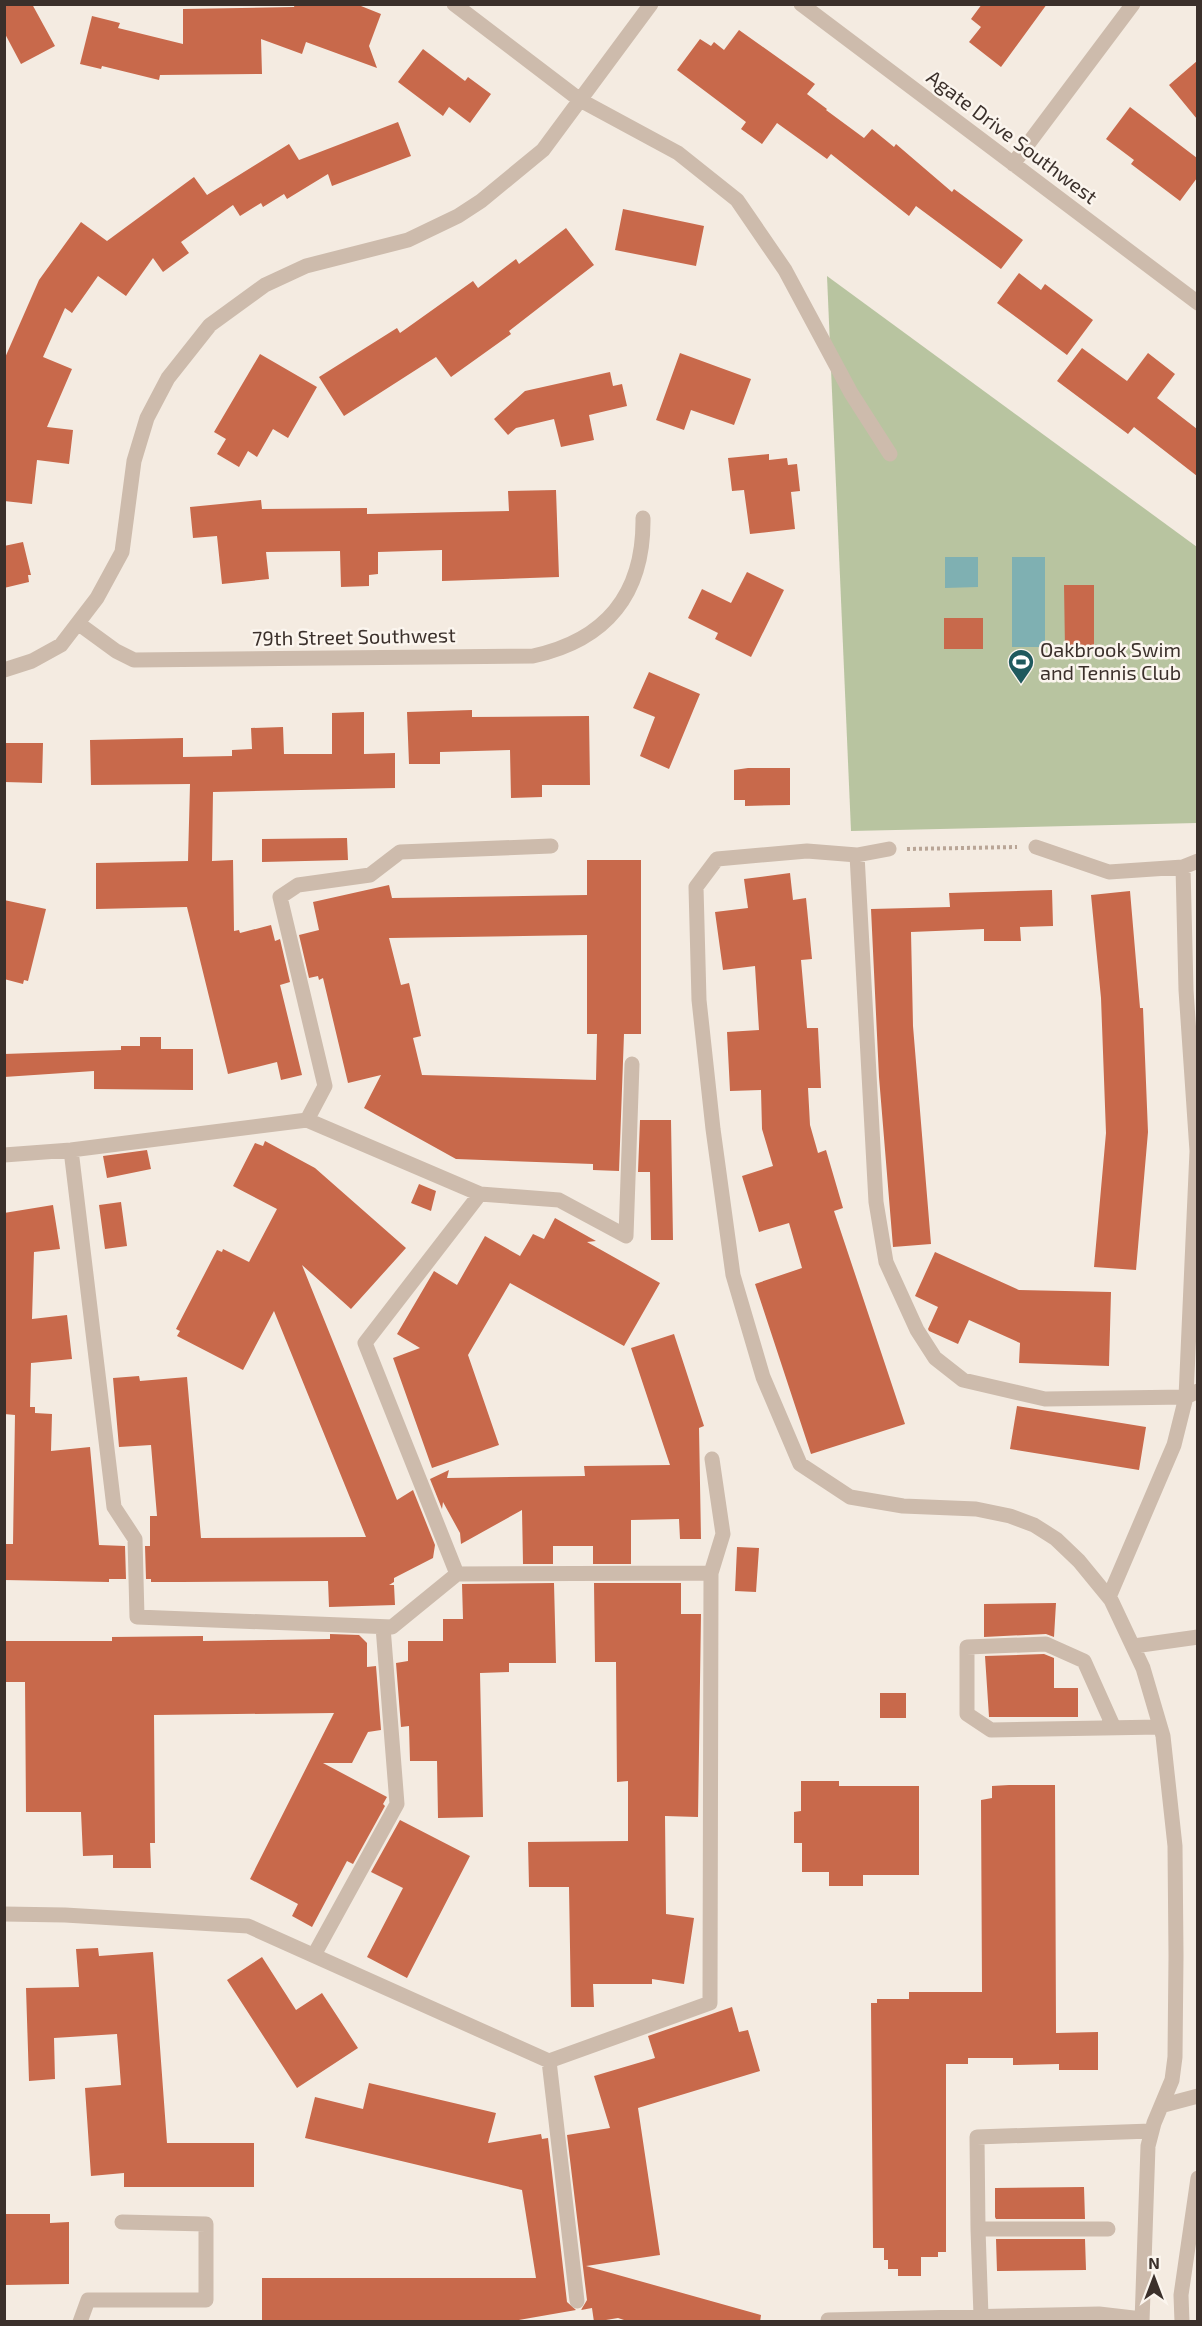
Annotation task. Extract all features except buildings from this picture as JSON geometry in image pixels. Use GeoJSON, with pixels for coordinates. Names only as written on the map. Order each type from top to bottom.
{"type":"FeatureCollection","features":[{"type":"Feature","properties":{"kind":"street"},"geometry":{"type":"LineString","coordinates":[[454,4],[580,100],[678,153],[737,200],[785,270],[851,393],[890,454]]}},
{"type":"Feature","properties":{"kind":"street"},"geometry":{"type":"LineString","coordinates":[[4,670],[32,661],[61,645],[97,598],[122,552],[134,461],[147,418],[168,378],[210,325],[265,285],[306,266],[399,243],[458,216],[513,177],[543,150],[651,4]]}},
{"type":"Feature","properties":{"kind":"street","name":"Agate Drive Southwest"},"geometry":{"type":"LineString","coordinates":[[801,4],[1197,303]]}},
{"type":"Feature","properties":{"kind":"street"},"geometry":{"type":"LineString","coordinates":[[1012,164],[1132,4]]}},
{"type":"Feature","properties":{"kind":"street","name":"79th Street Southwest"},"geometry":{"type":"LineString","coordinates":[[79,624],[116,651],[134,660],[533,656],[560,650],[585,639],[606,621],[636,574],[644,548],[643,518]]}},
{"type":"Feature","properties":{"kind":"street"},"geometry":{"type":"LineString","coordinates":[[307,1120],[325,1086],[280,897],[298,885],[370,875],[400,852],[550,846]]}},
{"type":"Feature","properties":{"kind":"street"},"geometry":{"type":"LineString","coordinates":[[1036,847],[1109,872],[1183,867],[1197,861]]}},
{"type":"Feature","properties":{"kind":"street"},"geometry":{"type":"LineString","coordinates":[[828,2320],[1099,2314],[1142,2320],[1146,2169],[1152,2131],[1172,2080],[1175,2057],[1175,1846],[1160,1727],[1143,1668],[1109,1597],[1079,1561],[1056,1539],[1034,1525],[1010,1516],[976,1509],[903,1506],[850,1497],[800,1464],[763,1377],[733,1275],[712,1130],[700,1012],[696,887],[717,859],[807,851],[857,855],[888,849]]}},
{"type":"Feature","properties":{"kind":"street"},"geometry":{"type":"LineString","coordinates":[[857,855],[876,1202],[886,1262],[917,1330],[935,1358],[963,1380],[1044,1400],[1192,1394]]}},
{"type":"Feature","properties":{"kind":"street"},"geometry":{"type":"LineString","coordinates":[[1109,1597],[1174,1445],[1192,1394],[1197,1151],[1186,990],[1183,867]]}},
{"type":"Feature","properties":{"kind":"street"},"geometry":{"type":"LineString","coordinates":[[4,1155],[71,1150],[307,1120],[480,1194],[559,1200],[626,1236],[632,1064]]}},
{"type":"Feature","properties":{"kind":"street"},"geometry":{"type":"LineString","coordinates":[[71,1150],[114,1507],[135,1539],[137,1617],[392,1627],[457,1574],[711,1573]]}},
{"type":"Feature","properties":{"kind":"street"},"geometry":{"type":"LineString","coordinates":[[457,1574],[365,1343],[480,1194]]}},
{"type":"Feature","properties":{"kind":"street"},"geometry":{"type":"LineString","coordinates":[[4,1914],[65,1915],[248,1926],[549,2061],[710,2002],[711,1573],[723,1534],[712,1460]]}},
{"type":"Feature","properties":{"kind":"street"},"geometry":{"type":"LineString","coordinates":[[314,1955],[397,1804],[383,1627]]}},
{"type":"Feature","properties":{"kind":"street"},"geometry":{"type":"LineString","coordinates":[[1134,1646],[1197,1637]]}},
{"type":"Feature","properties":{"kind":"street"},"geometry":{"type":"LineString","coordinates":[[1114,1728],[1084,1661],[1046,1644],[967,1647],[967,1714],[991,1730],[1114,1728],[1160,1727]]}},
{"type":"Feature","properties":{"kind":"street"},"geometry":{"type":"LineString","coordinates":[[549,2061],[577,2301]]}},
{"type":"Feature","properties":{"kind":"street"},"geometry":{"type":"LineString","coordinates":[[1164,2105],[1197,2096]]}},
{"type":"Feature","properties":{"kind":"street"},"geometry":{"type":"LineString","coordinates":[[981,2316],[977,2137],[1152,2131]]}},
{"type":"Feature","properties":{"kind":"street"},"geometry":{"type":"LineString","coordinates":[[1182,2322],[1181,2295],[1197,2178]]}},
{"type":"Feature","properties":{"kind":"street"},"geometry":{"type":"LineString","coordinates":[[80,2322],[88,2300],[206,2300],[206,2224],[122,2222]]}},
{"type":"Feature","properties":{"kind":"street"},"geometry":{"type":"LineString","coordinates":[[978,2229],[1108,2229]]}},
{"type":"Feature","properties":{"kind":"path"},"geometry":{"type":"LineString","coordinates":[[888,849],[1036,847]]}},
{"type":"Feature","properties":{"kind":"green space","name":"Oakbrook Swim and Tennis Club"},"geometry":{"type":"Polygon","coordinates":[[[827,276],[1197,547],[1197,823],[851,831],[827,276]]]}},
{"type":"Feature","properties":{"kind":"water"},"geometry":{"type":"Polygon","coordinates":[[[945,557],[978,557],[978,587],[945,588],[945,557]]]}},
{"type":"Feature","properties":{"kind":"water"},"geometry":{"type":"Polygon","coordinates":[[[1012,557],[1045,557],[1045,647],[1012,647],[1012,557]]]}},
{"type":"Feature","properties":{"kind":"place","name":"Oakbrook Swim and Tennis Club"},"geometry":{"type":"Point","coordinates":[1021,685]}}]}
